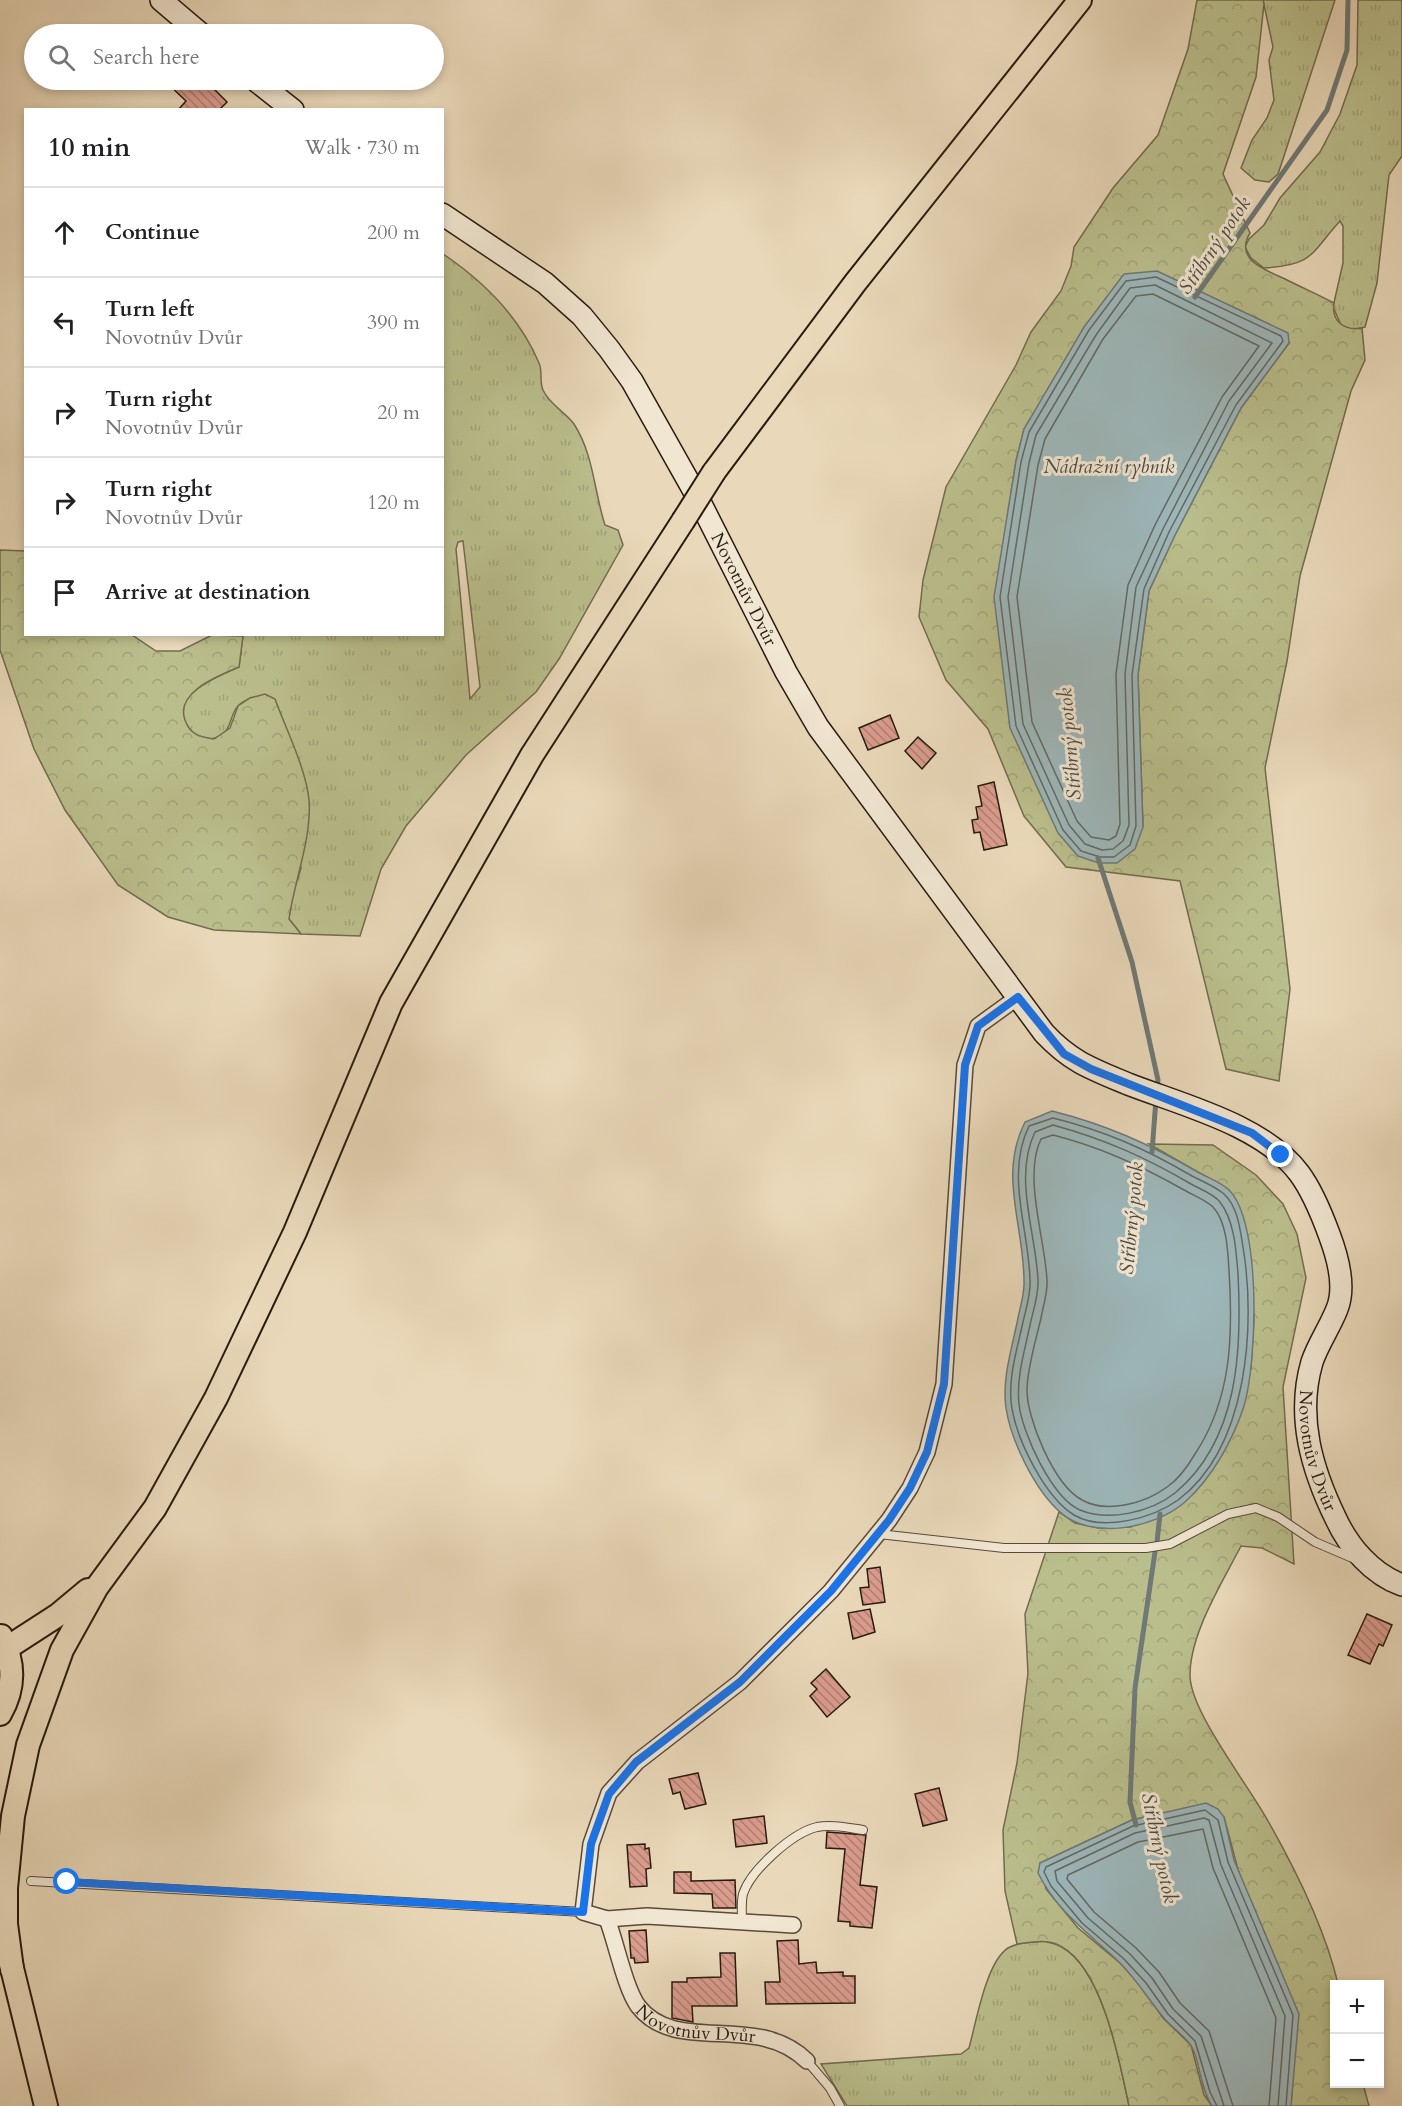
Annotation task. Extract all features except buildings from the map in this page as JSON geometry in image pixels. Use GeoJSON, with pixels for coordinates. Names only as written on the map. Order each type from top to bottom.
{"type":"FeatureCollection","features":[{"type":"Feature","properties":{"kind":"main road"},"geometry":{"type":"LineString","coordinates":[[12,1969],[6,1924],[8,1852],[13,1816],[28,1745],[62,1650],[84,1609],[112,1566],[155,1508],[216,1398],[295,1232],[391,1003],[532,755],[714,472],[862,274],[1080,0]]}},
{"type":"Feature","properties":{"kind":"main road"},"geometry":{"type":"LineString","coordinates":[[0,1714],[11,1688],[12,1668],[3,1642],[58,1615],[112,1566]]}},
{"type":"Feature","properties":{"kind":"main road"},"geometry":{"type":"LineString","coordinates":[[0,1922],[46,2106]]}},
{"type":"Feature","properties":{"kind":"street"},"geometry":{"type":"LineString","coordinates":[[161,0],[189,24]]}},
{"type":"Feature","properties":{"kind":"street"},"geometry":{"type":"LineString","coordinates":[[268,90],[290,108]]}},
{"type":"Feature","properties":{"kind":"street","name":"Novotnův Dvůr"},"geometry":{"type":"LineString","coordinates":[[444,215],[545,283],[582,316],[609,349],[632,381],[699,500],[786,672],[818,727],[1018,997],[1064,1054],[1091,1069],[1252,1133],[1299,1173],[1329,1232],[1340,1282],[1338,1306],[1312,1361],[1307,1391],[1307,1440],[1323,1493],[1352,1548],[1368,1563],[1402,1585]]}},
{"type":"Feature","properties":{"kind":"street"},"geometry":{"type":"LineString","coordinates":[[793,1925],[647,1916],[607,1919],[583,1912],[591,1844],[609,1794],[636,1762],[740,1682],[781,1643],[831,1591],[878,1533],[910,1488],[927,1452],[944,1384],[965,1065],[978,1026],[985,1018],[1018,997]]}},
{"type":"Feature","properties":{"kind":"street","name":"Novotnův Dvůr"},"geometry":{"type":"LineString","coordinates":[[607,1919],[627,1982],[637,2004],[657,2024],[672,2030],[747,2034],[768,2038],[786,2044],[807,2061]]}},
{"type":"Feature","properties":{"kind":"lane"},"geometry":{"type":"LineString","coordinates":[[878,1533],[1004,1548],[1146,1548],[1170,1544],[1228,1514],[1256,1508],[1278,1517],[1315,1542],[1344,1556],[1368,1563]]}},
{"type":"Feature","properties":{"kind":"lane"},"geometry":{"type":"LineString","coordinates":[[742,1922],[743,1896],[751,1878],[787,1842],[802,1832],[818,1827],[835,1826],[863,1830]]}},
{"type":"Feature","properties":{"kind":"lane"},"geometry":{"type":"LineString","coordinates":[[31,1881],[583,1912]]}},
{"type":"Feature","properties":{"kind":"lane"},"geometry":{"type":"LineString","coordinates":[[807,2061],[830,2088],[840,2106]]}},
{"type":"Feature","properties":{"kind":"green space"},"geometry":{"type":"Polygon","coordinates":[[[1197,0],[1263,0],[1256,77],[1223,174],[1250,233],[1246,243],[1249,258],[1263,269],[1334,303],[1335,315],[1340,324],[1350,328],[1362,328],[1365,360],[1351,391],[1300,576],[1287,661],[1265,768],[1290,989],[1279,1081],[1226,1069],[1180,881],[1066,867],[1024,816],[988,729],[946,680],[919,617],[923,580],[946,487],[1016,365],[1031,332],[1061,291],[1071,266],[1074,247],[1113,188],[1158,135],[1188,49],[1197,0]],[[1289,343],[1054,381],[1024,429],[1016,461],[1008,513],[1143,827],[1138,675],[1149,591],[1175,535],[1241,408],[1289,343]]]}},
{"type":"Feature","properties":{"kind":"green space"},"geometry":{"type":"Polygon","coordinates":[[[1263,0],[1335,0],[1278,174],[1269,182],[1255,180],[1241,168],[1252,140],[1267,118],[1274,100],[1269,60],[1273,47],[1263,0]]]}},
{"type":"Feature","properties":{"kind":"green space"},"geometry":{"type":"Polygon","coordinates":[[[1358,0],[1402,0],[1402,156],[1389,175],[1377,283],[1365,327],[1351,330],[1341,325],[1333,307],[1343,263],[1343,226],[1340,221],[1310,256],[1293,264],[1264,268],[1251,258],[1245,247],[1249,239],[1264,225],[1280,198],[1320,152],[1340,114],[1357,65],[1358,0]]]}},
{"type":"Feature","properties":{"kind":"green space"},"geometry":{"type":"Polygon","coordinates":[[[444,255],[486,288],[522,331],[539,363],[542,387],[546,395],[574,424],[581,436],[590,461],[605,525],[618,530],[623,545],[559,659],[536,692],[466,755],[406,826],[381,869],[360,936],[301,934],[289,919],[291,900],[301,868],[250,698],[235,710],[228,729],[215,738],[200,737],[188,727],[184,720],[183,706],[192,694],[204,684],[239,667],[243,636],[444,636],[444,255]],[[463,541],[458,542],[456,549],[470,699],[480,687],[463,541]]]}},
{"type":"Feature","properties":{"kind":"green space"},"geometry":{"type":"Polygon","coordinates":[[[0,550],[24,551],[24,636],[134,636],[156,651],[180,651],[210,636],[243,636],[239,667],[210,680],[192,693],[186,701],[185,720],[196,734],[214,739],[230,728],[238,706],[250,698],[265,694],[275,699],[300,762],[309,800],[308,829],[289,919],[301,934],[214,930],[168,917],[118,885],[65,810],[34,749],[0,650],[0,550]]]}},
{"type":"Feature","properties":{"kind":"green space"},"geometry":{"type":"Polygon","coordinates":[[[1149,1144],[1213,1145],[1256,1175],[1283,1204],[1297,1234],[1306,1278],[1283,1387],[1294,1564],[1262,1548],[1241,1546],[1201,1627],[1191,1661],[1190,1677],[1200,1710],[1279,1840],[1326,1942],[1337,1980],[1330,1980],[1330,2088],[1364,2088],[1369,2106],[1291,2106],[1293,2075],[1224,1817],[1164,1813],[1132,1820],[1040,1863],[1046,1889],[1078,1928],[1120,1963],[1141,1986],[1163,2018],[1191,2045],[1204,2095],[1212,2106],[1129,2106],[1108,2019],[1088,1976],[1076,1959],[1057,1944],[1040,1941],[1017,1944],[1005,1891],[1003,1830],[1017,1763],[1028,1673],[1025,1614],[1059,1512],[1075,1523],[1099,1528],[1131,1527],[1222,1455],[1243,1406],[1251,1368],[1254,1319],[1250,1258],[1229,1190],[1149,1144]]]}},
{"type":"Feature","properties":{"kind":"green space"},"geometry":{"type":"Polygon","coordinates":[[[1045,1941],[1062,1947],[1076,1959],[1099,1996],[1115,2043],[1129,2106],[847,2106],[821,2064],[961,2054],[969,2048],[988,1979],[1000,1955],[1008,1948],[1017,1945],[1045,1941]]]}},
{"type":"Feature","properties":{"kind":"water","name":"Nádražní rybník"},"geometry":{"type":"Polygon","coordinates":[[[1157,271],[1288,333],[1289,343],[1241,408],[1175,535],[1149,591],[1138,675],[1143,827],[1135,849],[1117,863],[1099,863],[1078,856],[1058,833],[1010,728],[994,597],[1016,461],[1024,429],[1084,327],[1124,274],[1157,271]]]}},
{"type":"Feature","properties":{"kind":"water"},"geometry":{"type":"Polygon","coordinates":[[[1052,1111],[1091,1122],[1126,1136],[1222,1184],[1229,1190],[1240,1207],[1247,1232],[1252,1262],[1254,1327],[1248,1386],[1239,1419],[1228,1445],[1213,1470],[1185,1502],[1157,1519],[1123,1528],[1089,1526],[1073,1521],[1051,1503],[1033,1478],[1019,1450],[1006,1408],[1006,1376],[1024,1286],[1023,1260],[1014,1200],[1013,1162],[1017,1142],[1025,1122],[1052,1111]]]}},
{"type":"Feature","properties":{"kind":"water"},"geometry":{"type":"Polygon","coordinates":[[[1206,1803],[1218,1809],[1224,1817],[1234,1860],[1299,2014],[1291,2106],[1212,2106],[1204,2090],[1193,2049],[1189,2043],[1166,2020],[1126,1969],[1075,1922],[1055,1900],[1038,1873],[1040,1863],[1132,1820],[1206,1803]]]}},
{"type":"Feature","properties":{"kind":"waterway","name":"Stříbrný potok"},"geometry":{"type":"LineString","coordinates":[[1195,297],[1327,110],[1347,50],[1348,0]]}},
{"type":"Feature","properties":{"kind":"waterway","name":"Stříbrný potok"},"geometry":{"type":"LineString","coordinates":[[1098,858],[1132,962],[1158,1080],[1157,1090]]}},
{"type":"Feature","properties":{"kind":"waterway","name":"Stříbrný potok"},"geometry":{"type":"LineString","coordinates":[[1152,1152],[1156,1099]]}},
{"type":"Feature","properties":{"kind":"waterway","name":"Stříbrný potok"},"geometry":{"type":"LineString","coordinates":[[1157,1542],[1160,1514]]}},
{"type":"Feature","properties":{"kind":"waterway","name":"Stříbrný potok"},"geometry":{"type":"LineString","coordinates":[[1136,1825],[1130,1802],[1135,1688],[1155,1552]]}},
{"type":"Feature","properties":{"kind":"route"},"geometry":{"type":"LineString","coordinates":[[67,1882],[583,1912],[591,1844],[601,1810],[609,1794],[636,1762],[740,1682],[831,1591],[889,1520],[910,1488],[927,1452],[936,1424],[944,1384],[965,1065],[971,1042],[978,1026],[985,1018],[1018,997],[1044,1033],[1064,1054],[1091,1069],[1252,1133],[1281,1155]]}}]}
